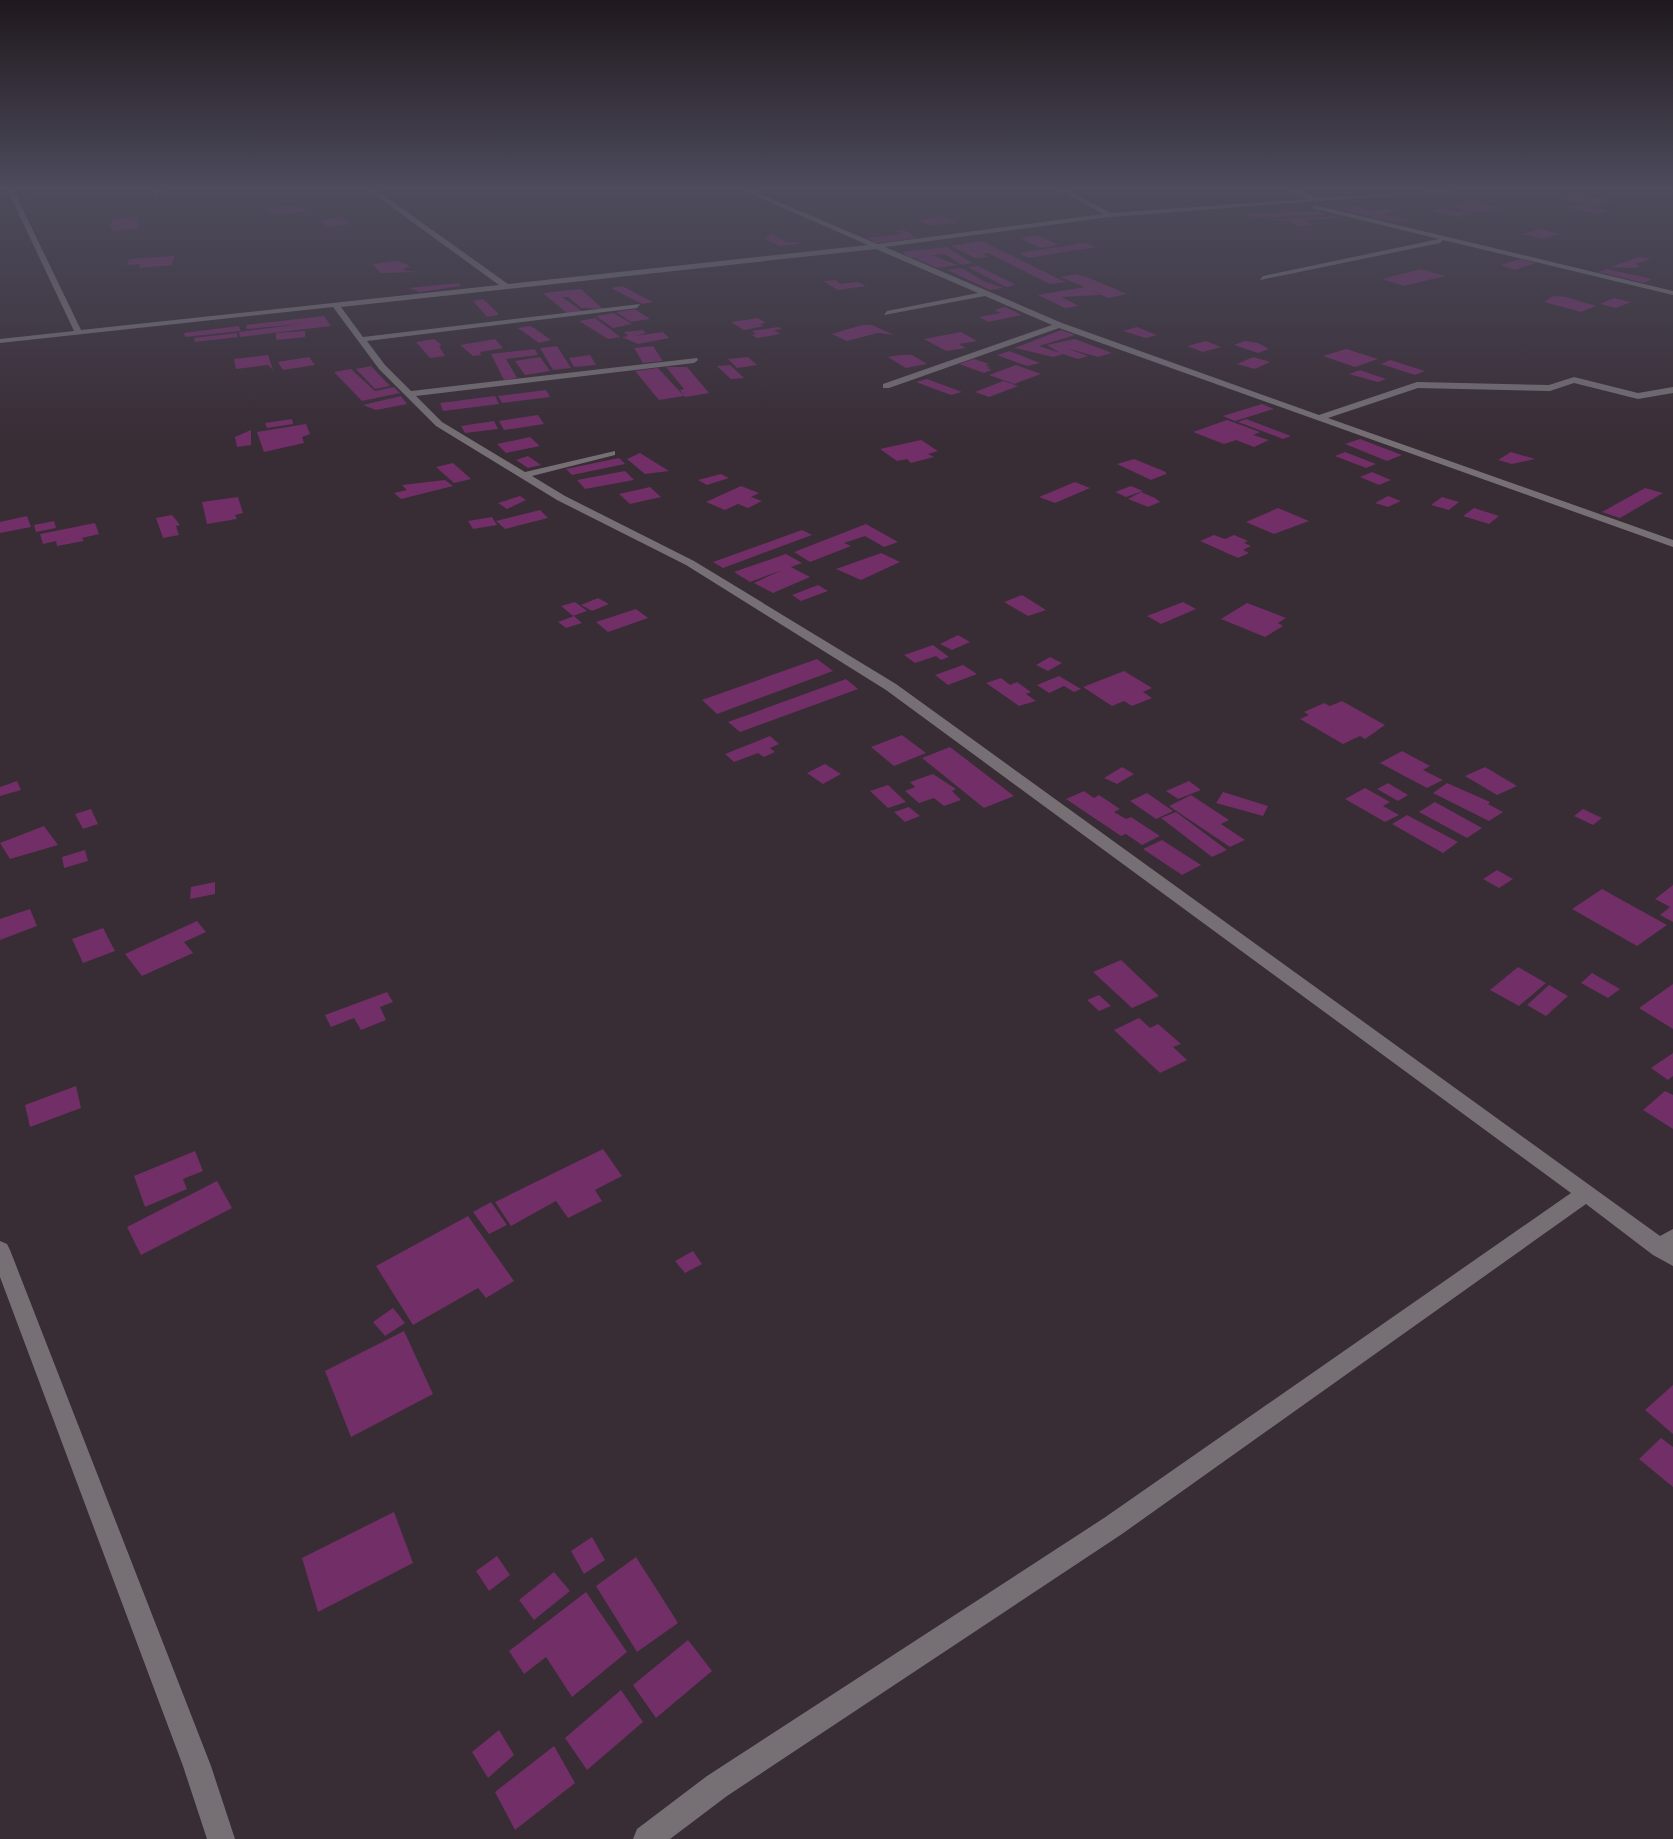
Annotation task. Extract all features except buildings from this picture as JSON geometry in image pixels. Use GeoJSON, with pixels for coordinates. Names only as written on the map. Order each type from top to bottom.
{"type":"FeatureCollection","features":[{"type":"Feature","properties":{"kind":"street"},"geometry":{"type":"LineString","coordinates":[[51,275],[79,333]]}},
{"type":"Feature","properties":{"kind":"street"},"geometry":{"type":"LineString","coordinates":[[490,275],[507,287]]}},
{"type":"Feature","properties":{"kind":"street"},"geometry":{"type":"LineString","coordinates":[[0,341],[618,275]]}},
{"type":"Feature","properties":{"kind":"street"},"geometry":{"type":"LineString","coordinates":[[938,275],[1059,325],[1673,544]]}},
{"type":"Feature","properties":{"kind":"street"},"geometry":{"type":"LineString","coordinates":[[1263,278],[1278,275]]}},
{"type":"Feature","properties":{"kind":"street"},"geometry":{"type":"LineString","coordinates":[[1596,275],[1673,293]]}},
{"type":"Feature","properties":{"kind":"street"},"geometry":{"type":"LineString","coordinates":[[887,313],[983,294]]}},
{"type":"Feature","properties":{"kind":"street"},"geometry":{"type":"LineString","coordinates":[[364,339],[637,306]]}},
{"type":"Feature","properties":{"kind":"street"},"geometry":{"type":"LineString","coordinates":[[337,307],[382,367],[439,424],[561,498],[690,563],[891,687],[1584,1195],[1669,1248]]}},
{"type":"Feature","properties":{"kind":"street"},"geometry":{"type":"LineString","coordinates":[[886,386],[1059,325]]}},
{"type":"Feature","properties":{"kind":"street"},"geometry":{"type":"LineString","coordinates":[[409,394],[694,360]]}},
{"type":"Feature","properties":{"kind":"street"},"geometry":{"type":"LineString","coordinates":[[1319,418],[1417,385],[1550,388],[1574,380],[1638,396],[1673,390]]}},
{"type":"Feature","properties":{"kind":"street"},"geometry":{"type":"LineString","coordinates":[[523,475],[612,453]]}},
{"type":"Feature","properties":{"kind":"street"},"geometry":{"type":"LineString","coordinates":[[647,1839],[717,1786],[1113,1526],[1584,1195]]}},
{"type":"Feature","properties":{"kind":"street"},"geometry":{"type":"LineString","coordinates":[[0,1250],[197,1766],[221,1839]]}}]}
